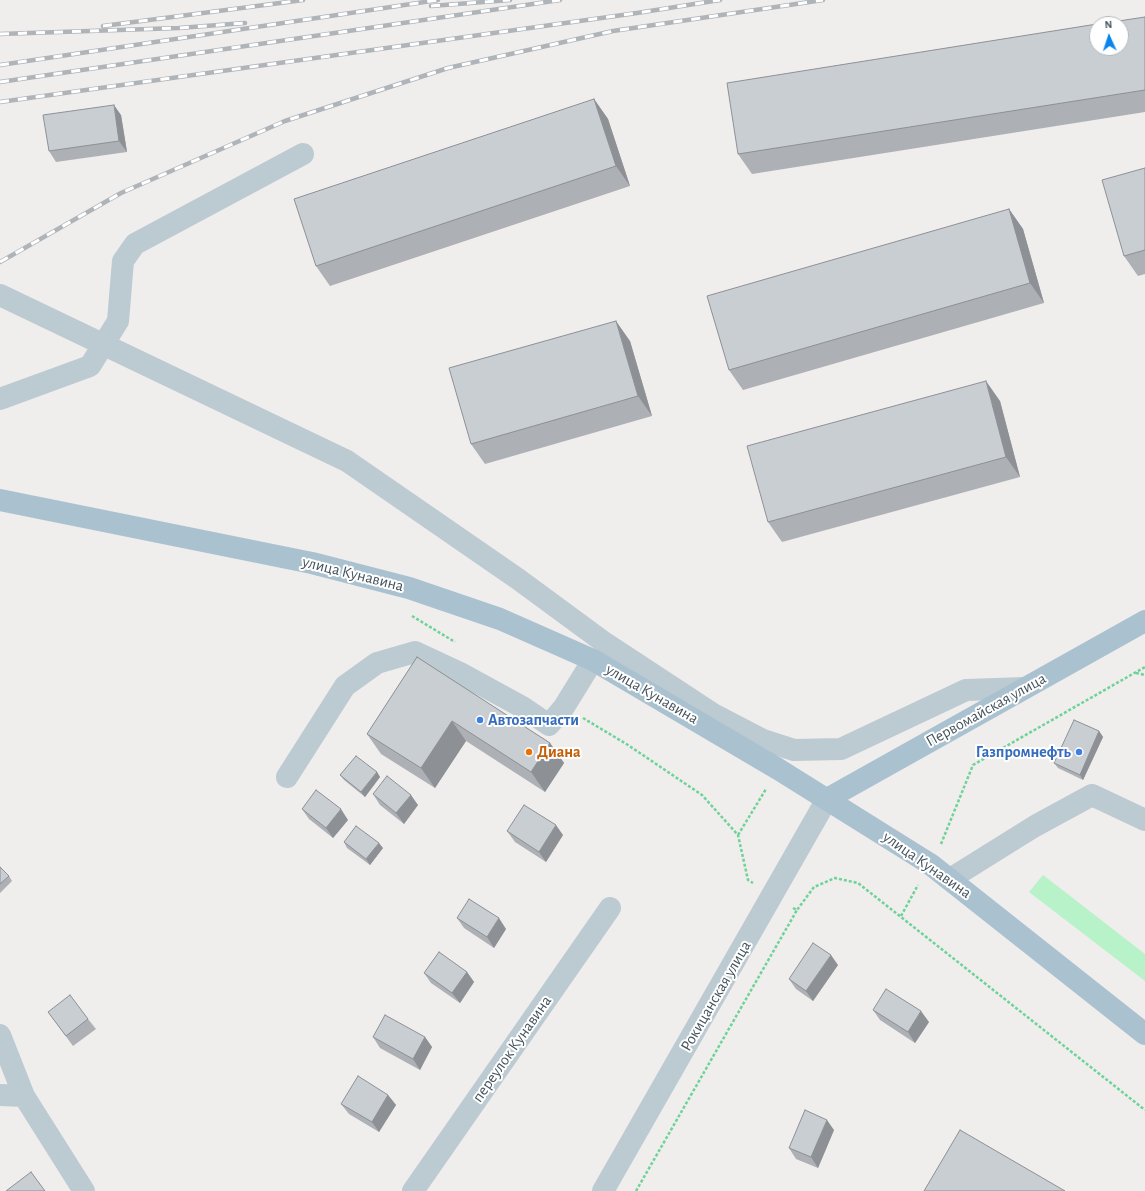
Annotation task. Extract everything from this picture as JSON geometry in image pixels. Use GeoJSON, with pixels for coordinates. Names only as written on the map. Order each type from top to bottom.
{"type":"FeatureCollection","features":[{"type":"Feature","properties":{"kind":"main road","name":"улица Кунавина"},"geometry":{"type":"LineString","coordinates":[[0,500],[312,563],[409,588],[500,619],[593,660],[827,799],[930,864],[1145,1034]]}},
{"type":"Feature","properties":{"kind":"main road","name":"Первомайская улица"},"geometry":{"type":"LineString","coordinates":[[827,799],[1145,621]]}},
{"type":"Feature","properties":{"kind":"street"},"geometry":{"type":"LineString","coordinates":[[0,400],[90,366],[118,321],[123,261],[135,244],[303,154]]}},
{"type":"Feature","properties":{"kind":"street"},"geometry":{"type":"LineString","coordinates":[[0,295],[104,343],[347,461],[518,579],[605,643],[714,714],[763,740],[794,750],[841,749],[966,690],[1025,688]]}},
{"type":"Feature","properties":{"kind":"street"},"geometry":{"type":"LineString","coordinates":[[287,777],[345,686],[377,663],[415,652],[466,676],[524,708],[549,725],[564,707],[593,660]]}},
{"type":"Feature","properties":{"kind":"street"},"geometry":{"type":"LineString","coordinates":[[950,879],[1036,826],[1092,795],[1145,820]]}},
{"type":"Feature","properties":{"kind":"street","name":"Рокицанская улица"},"geometry":{"type":"LineString","coordinates":[[603,1191],[827,799]]}},
{"type":"Feature","properties":{"kind":"street","name":"переулок Кунавина"},"geometry":{"type":"LineString","coordinates":[[413,1191],[610,908]]}},
{"type":"Feature","properties":{"kind":"street"},"geometry":{"type":"LineString","coordinates":[[0,1035],[24,1096],[84,1191]]}},
{"type":"Feature","properties":{"kind":"street"},"geometry":{"type":"LineString","coordinates":[[0,1095],[24,1096]]}},
{"type":"Feature","properties":{"kind":"path"},"geometry":{"type":"LineString","coordinates":[[901,916],[943,840],[973,765],[1145,667]]}},
{"type":"Feature","properties":{"kind":"path"},"geometry":{"type":"LineString","coordinates":[[1135,673],[1145,676]]}},
{"type":"Feature","properties":{"kind":"path"},"geometry":{"type":"LineString","coordinates":[[738,835],[778,770]]}},
{"type":"Feature","properties":{"kind":"path"},"geometry":{"type":"LineString","coordinates":[[636,1191],[797,910]]}},
{"type":"Feature","properties":{"kind":"green space"},"geometry":{"type":"Polygon","coordinates":[[[1043,875],[1145,954],[1145,981],[1029,892],[1043,875]]]}},
{"type":"Feature","properties":{"kind":"building"},"geometry":{"type":"Polygon","coordinates":[[[1145,17],[1145,90],[738,154],[727,83],[1089,25],[1089,56],[1129,56],[1129,19],[1145,17]]]}},
{"type":"Feature","properties":{"kind":"building"},"geometry":{"type":"Polygon","coordinates":[[[594,99],[616,166],[316,266],[294,199],[594,99]]]}},
{"type":"Feature","properties":{"kind":"building"},"geometry":{"type":"Polygon","coordinates":[[[114,105],[119,141],[49,151],[43,115],[114,105]]]}},
{"type":"Feature","properties":{"kind":"building"},"geometry":{"type":"Polygon","coordinates":[[[1145,168],[1145,250],[1124,256],[1102,180],[1145,168]]]}},
{"type":"Feature","properties":{"kind":"building"},"geometry":{"type":"Polygon","coordinates":[[[1009,209],[1030,283],[729,370],[707,296],[1009,209]]]}},
{"type":"Feature","properties":{"kind":"building"},"geometry":{"type":"Polygon","coordinates":[[[616,321],[638,396],[471,444],[449,368],[616,321]]]}},
{"type":"Feature","properties":{"kind":"building"},"geometry":{"type":"Polygon","coordinates":[[[986,381],[1006,457],[768,522],[747,446],[986,381]]]}},
{"type":"Feature","properties":{"kind":"building"},"geometry":{"type":"Polygon","coordinates":[[[417,657],[550,743],[531,772],[452,721],[421,768],[367,734],[417,657]]]}},
{"type":"Feature","properties":{"kind":"building"},"geometry":{"type":"Polygon","coordinates":[[[1074,720],[1099,731],[1080,775],[1054,763],[1074,720]]]}},
{"type":"Feature","properties":{"kind":"building"},"geometry":{"type":"Polygon","coordinates":[[[356,756],[377,772],[361,792],[340,775],[356,756]]]}},
{"type":"Feature","properties":{"kind":"building"},"geometry":{"type":"Polygon","coordinates":[[[387,776],[411,795],[396,813],[373,794],[387,776]]]}},
{"type":"Feature","properties":{"kind":"building"},"geometry":{"type":"Polygon","coordinates":[[[316,790],[341,809],[326,828],[302,809],[316,790]]]}},
{"type":"Feature","properties":{"kind":"building"},"geometry":{"type":"Polygon","coordinates":[[[524,805],[556,825],[539,852],[507,831],[524,805]]]}},
{"type":"Feature","properties":{"kind":"building"},"geometry":{"type":"Polygon","coordinates":[[[356,826],[379,843],[366,859],[344,842],[356,826]]]}},
{"type":"Feature","properties":{"kind":"building"},"geometry":{"type":"Polygon","coordinates":[[[0,867],[9,876],[0,884],[0,867]]]}},
{"type":"Feature","properties":{"kind":"building"},"geometry":{"type":"Polygon","coordinates":[[[469,899],[499,918],[487,937],[457,918],[469,899]]]}},
{"type":"Feature","properties":{"kind":"building"},"geometry":{"type":"Polygon","coordinates":[[[813,943],[831,955],[806,991],[789,979],[813,943]]]}},
{"type":"Feature","properties":{"kind":"building"},"geometry":{"type":"Polygon","coordinates":[[[439,952],[467,972],[452,993],[424,973],[439,952]]]}},
{"type":"Feature","properties":{"kind":"building"},"geometry":{"type":"Polygon","coordinates":[[[886,989],[921,1011],[908,1032],[873,1010],[886,989]]]}},
{"type":"Feature","properties":{"kind":"building"},"geometry":{"type":"Polygon","coordinates":[[[70,995],[88,1019],[66,1036],[48,1012],[70,995]]]}},
{"type":"Feature","properties":{"kind":"building"},"geometry":{"type":"Polygon","coordinates":[[[385,1015],[425,1037],[413,1059],[373,1037],[385,1015]]]}},
{"type":"Feature","properties":{"kind":"building"},"geometry":{"type":"Polygon","coordinates":[[[358,1076],[388,1095],[372,1122],[341,1104],[358,1076]]]}},
{"type":"Feature","properties":{"kind":"building"},"geometry":{"type":"Polygon","coordinates":[[[805,1110],[827,1120],[811,1157],[789,1148],[805,1110]]]}},
{"type":"Feature","properties":{"kind":"building"},"geometry":{"type":"Polygon","coordinates":[[[960,1130],[1065,1191],[924,1191],[960,1130]]]}},
{"type":"Feature","properties":{"kind":"building"},"geometry":{"type":"Polygon","coordinates":[[[31,1172],[45,1191],[6,1191],[31,1172]]]}},
{"type":"Feature","properties":{"kind":"railway"},"geometry":{"type":"LineString","coordinates":[[103,26],[303,0]]}},
{"type":"Feature","properties":{"kind":"railway"},"geometry":{"type":"LineString","coordinates":[[0,65],[438,0]]}},
{"type":"Feature","properties":{"kind":"railway"},"geometry":{"type":"LineString","coordinates":[[431,6],[510,0]]}},
{"type":"Feature","properties":{"kind":"railway"},"geometry":{"type":"LineString","coordinates":[[0,82],[560,0]]}},
{"type":"Feature","properties":{"kind":"railway"},"geometry":{"type":"LineString","coordinates":[[0,102],[637,13],[720,0]]}},
{"type":"Feature","properties":{"kind":"railway"},"geometry":{"type":"LineString","coordinates":[[0,262],[121,193],[285,121],[448,68],[613,31],[823,0]]}},
{"type":"Feature","properties":{"kind":"railway"},"geometry":{"type":"LineString","coordinates":[[0,34],[179,28],[245,23]]}},
{"type":"Feature","properties":{"kind":"place","name":"Автозапчасти"},"geometry":{"type":"Point","coordinates":[480,720]}},
{"type":"Feature","properties":{"kind":"place","name":"Диана"},"geometry":{"type":"Point","coordinates":[529,752]}},
{"type":"Feature","properties":{"kind":"place","name":"Газпромнефть"},"geometry":{"type":"Point","coordinates":[1079,752]}}]}
